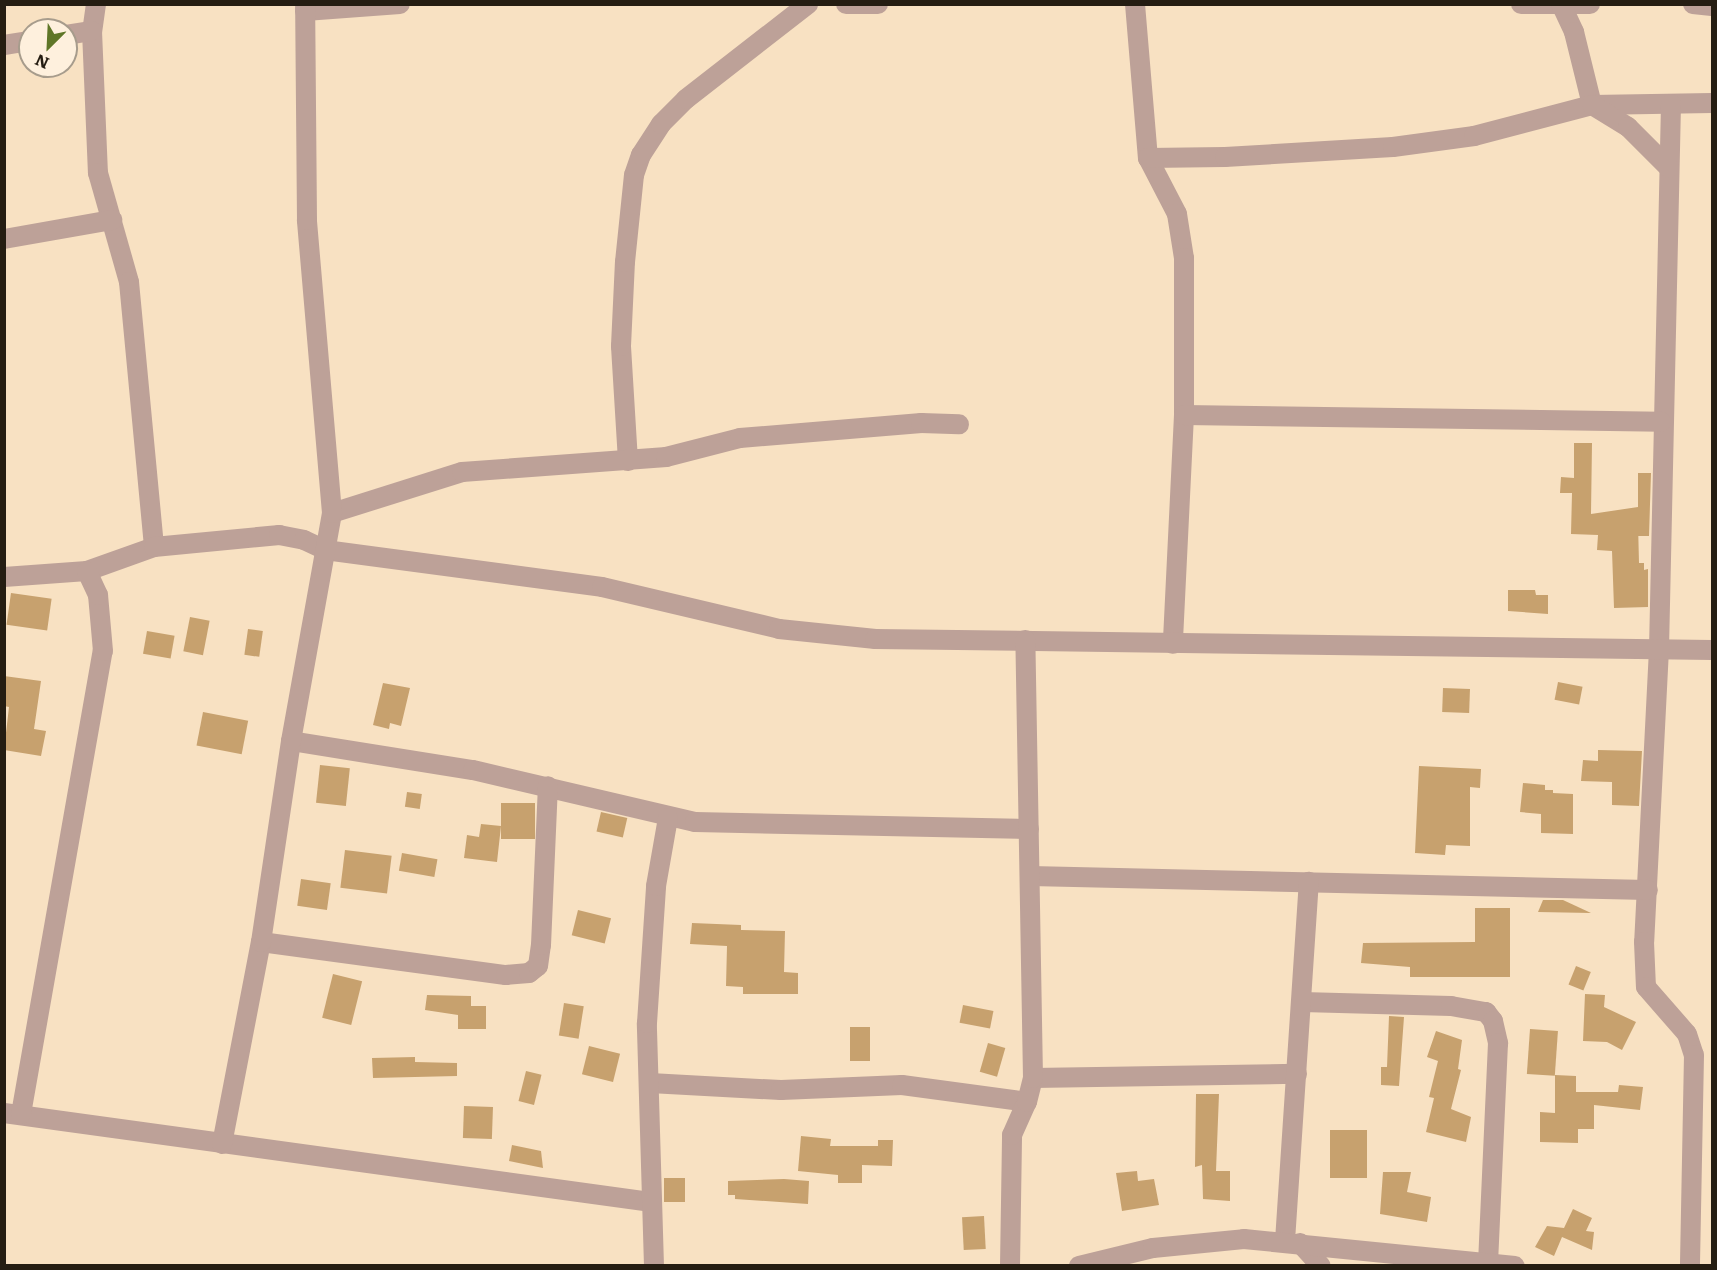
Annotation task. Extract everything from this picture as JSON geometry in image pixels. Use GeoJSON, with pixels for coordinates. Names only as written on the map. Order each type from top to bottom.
{"type":"FeatureCollection","features":[{"type":"Feature","properties":{"kind":"street"},"geometry":{"type":"LineString","coordinates":[[96,4],[92,31],[98,173],[129,282],[154,547]]}},
{"type":"Feature","properties":{"kind":"street"},"geometry":{"type":"LineString","coordinates":[[222,1144],[261,942],[291,741],[332,513],[307,220],[305,8],[400,4]]}},
{"type":"Feature","properties":{"kind":"street"},"geometry":{"type":"LineString","coordinates":[[628,461],[621,346],[625,262],[634,175],[641,155],[661,124],[686,99],[808,4]]}},
{"type":"Feature","properties":{"kind":"street"},"geometry":{"type":"LineString","coordinates":[[846,4],[878,4]]}},
{"type":"Feature","properties":{"kind":"street"},"geometry":{"type":"LineString","coordinates":[[1135,4],[1148,158],[1177,214],[1184,258],[1184,415],[1173,644]]}},
{"type":"Feature","properties":{"kind":"street"},"geometry":{"type":"LineString","coordinates":[[1521,4],[1590,4]]}},
{"type":"Feature","properties":{"kind":"street"},"geometry":{"type":"LineString","coordinates":[[1693,4],[1713,6]]}},
{"type":"Feature","properties":{"kind":"street"},"geometry":{"type":"LineString","coordinates":[[1562,5],[1574,32],[1592,105],[1628,127],[1669,168]]}},
{"type":"Feature","properties":{"kind":"street"},"geometry":{"type":"LineString","coordinates":[[78,33],[92,31]]}},
{"type":"Feature","properties":{"kind":"street"},"geometry":{"type":"LineString","coordinates":[[1148,158],[1393,147],[1474,136],[1592,105],[1713,103]]}},
{"type":"Feature","properties":{"kind":"street"},"geometry":{"type":"LineString","coordinates":[[1671,104],[1661,422],[1659,649],[1644,942],[1646,987],[1687,1034],[1694,1055],[1690,1266]]}},
{"type":"Feature","properties":{"kind":"street"},"geometry":{"type":"LineString","coordinates":[[4,239],[112,220]]}},
{"type":"Feature","properties":{"kind":"street"},"geometry":{"type":"LineString","coordinates":[[1184,415],[1661,422]]}},
{"type":"Feature","properties":{"kind":"street"},"geometry":{"type":"LineString","coordinates":[[332,513],[462,472],[537,464],[628,461],[666,457],[740,438],[921,423],[960,424]]}},
{"type":"Feature","properties":{"kind":"street"},"geometry":{"type":"LineString","coordinates":[[4,577],[87,572],[154,547],[279,535],[304,540],[325,550],[602,586],[779,628],[875,639],[1713,650]]}},
{"type":"Feature","properties":{"kind":"street"},"geometry":{"type":"LineString","coordinates":[[87,572],[98,595],[103,651],[13,1113],[650,1202]]}},
{"type":"Feature","properties":{"kind":"street"},"geometry":{"type":"LineString","coordinates":[[1010,1266],[1012,1135],[1028,1102],[1033,1078],[1025,640]]}},
{"type":"Feature","properties":{"kind":"street"},"geometry":{"type":"LineString","coordinates":[[291,741],[473,770],[548,786],[668,818],[1029,829]]}},
{"type":"Feature","properties":{"kind":"street"},"geometry":{"type":"LineString","coordinates":[[261,942],[506,975],[529,974],[538,966],[541,945],[548,786]]}},
{"type":"Feature","properties":{"kind":"street"},"geometry":{"type":"LineString","coordinates":[[654,1266],[650,1202],[650,1083],[647,1023],[651,953],[668,818]]}},
{"type":"Feature","properties":{"kind":"street"},"geometry":{"type":"LineString","coordinates":[[1029,876],[1648,890]]}},
{"type":"Feature","properties":{"kind":"street"},"geometry":{"type":"LineString","coordinates":[[1293,1242],[1298,1074],[1309,882]]}},
{"type":"Feature","properties":{"kind":"street"},"geometry":{"type":"LineString","coordinates":[[1302,1002],[1451,1006],[1486,1012],[1493,1021],[1498,1043],[1488,1262]]}},
{"type":"Feature","properties":{"kind":"street"},"geometry":{"type":"LineString","coordinates":[[1033,1078],[1298,1074]]}},
{"type":"Feature","properties":{"kind":"street"},"geometry":{"type":"LineString","coordinates":[[650,1083],[781,1090],[902,1085],[1028,1102]]}},
{"type":"Feature","properties":{"kind":"street"},"geometry":{"type":"LineString","coordinates":[[1079,1266],[1153,1257],[1244,1239],[1293,1242],[1357,1256],[1488,1262],[1515,1266]]}},
{"type":"Feature","properties":{"kind":"street"},"geometry":{"type":"LineString","coordinates":[[1293,1242],[1321,1266]]}},
{"type":"Feature","properties":{"kind":"building"},"geometry":{"type":"Polygon","coordinates":[[[1574,443],[1592,443],[1591,514],[1638,507],[1638,473],[1651,473],[1649,536],[1638,536],[1639,563],[1644,563],[1644,570],[1648,569],[1648,607],[1614,608],[1612,551],[1597,550],[1598,535],[1571,534],[1572,493],[1560,493],[1561,477],[1574,478],[1574,443]]]}},
{"type":"Feature","properties":{"kind":"building"},"geometry":{"type":"Polygon","coordinates":[[[1508,590],[1535,590],[1536,595],[1548,595],[1548,614],[1508,611],[1508,590]]]}},
{"type":"Feature","properties":{"kind":"building"},"geometry":{"type":"Polygon","coordinates":[[[11,593],[52,599],[47,630],[7,625],[11,593]]]}},
{"type":"Feature","properties":{"kind":"building"},"geometry":{"type":"Polygon","coordinates":[[[190,617],[210,621],[203,655],[183,651],[190,617]]]}},
{"type":"Feature","properties":{"kind":"building"},"geometry":{"type":"Polygon","coordinates":[[[248,629],[263,631],[259,657],[244,655],[248,629]]]}},
{"type":"Feature","properties":{"kind":"building"},"geometry":{"type":"Polygon","coordinates":[[[147,631],[175,636],[171,659],[143,654],[147,631]]]}},
{"type":"Feature","properties":{"kind":"building"},"geometry":{"type":"Polygon","coordinates":[[[4,676],[41,681],[34,729],[46,731],[41,756],[4,750],[9,707],[4,706],[4,676]]]}},
{"type":"Feature","properties":{"kind":"building"},"geometry":{"type":"Polygon","coordinates":[[[1558,682],[1583,687],[1579,704],[1555,700],[1558,682]]]}},
{"type":"Feature","properties":{"kind":"building"},"geometry":{"type":"Polygon","coordinates":[[[383,683],[410,688],[401,726],[390,723],[389,729],[373,725],[383,683]]]}},
{"type":"Feature","properties":{"kind":"building"},"geometry":{"type":"Polygon","coordinates":[[[1443,688],[1470,689],[1469,713],[1442,712],[1443,688]]]}},
{"type":"Feature","properties":{"kind":"building"},"geometry":{"type":"Polygon","coordinates":[[[203,712],[248,721],[242,754],[197,745],[203,712]]]}},
{"type":"Feature","properties":{"kind":"building"},"geometry":{"type":"Polygon","coordinates":[[[1598,750],[1642,751],[1639,806],[1612,805],[1612,782],[1581,781],[1583,760],[1598,761],[1598,750]]]}},
{"type":"Feature","properties":{"kind":"building"},"geometry":{"type":"Polygon","coordinates":[[[320,765],[350,768],[346,806],[316,803],[320,765]]]}},
{"type":"Feature","properties":{"kind":"building"},"geometry":{"type":"Polygon","coordinates":[[[1419,766],[1481,769],[1480,788],[1470,787],[1470,846],[1446,845],[1445,855],[1415,853],[1419,766]]]}},
{"type":"Feature","properties":{"kind":"building"},"geometry":{"type":"Polygon","coordinates":[[[1523,783],[1545,785],[1545,790],[1553,790],[1553,793],[1573,794],[1573,834],[1541,833],[1541,814],[1520,812],[1523,783]]]}},
{"type":"Feature","properties":{"kind":"building"},"geometry":{"type":"Polygon","coordinates":[[[407,792],[422,794],[420,809],[405,807],[407,792]]]}},
{"type":"Feature","properties":{"kind":"building"},"geometry":{"type":"Polygon","coordinates":[[[501,803],[535,803],[535,839],[501,839],[501,803]]]}},
{"type":"Feature","properties":{"kind":"building"},"geometry":{"type":"Polygon","coordinates":[[[601,812],[627,818],[623,838],[597,831],[601,812]]]}},
{"type":"Feature","properties":{"kind":"building"},"geometry":{"type":"Polygon","coordinates":[[[481,824],[501,826],[497,862],[464,858],[467,835],[479,837],[481,824]]]}},
{"type":"Feature","properties":{"kind":"building"},"geometry":{"type":"Polygon","coordinates":[[[345,850],[392,856],[387,893],[340,888],[345,850]]]}},
{"type":"Feature","properties":{"kind":"building"},"geometry":{"type":"Polygon","coordinates":[[[402,853],[437,859],[434,877],[399,871],[402,853]]]}},
{"type":"Feature","properties":{"kind":"building"},"geometry":{"type":"Polygon","coordinates":[[[301,879],[331,883],[327,910],[297,906],[301,879]]]}},
{"type":"Feature","properties":{"kind":"building"},"geometry":{"type":"Polygon","coordinates":[[[1543,900],[1563,900],[1591,913],[1538,912],[1543,900]]]}},
{"type":"Feature","properties":{"kind":"building"},"geometry":{"type":"Polygon","coordinates":[[[1475,908],[1510,908],[1510,977],[1410,977],[1410,967],[1361,963],[1363,943],[1475,942],[1475,908]]]}},
{"type":"Feature","properties":{"kind":"building"},"geometry":{"type":"Polygon","coordinates":[[[578,910],[611,918],[605,943],[572,935],[578,910]]]}},
{"type":"Feature","properties":{"kind":"building"},"geometry":{"type":"Polygon","coordinates":[[[692,923],[741,925],[741,930],[785,931],[784,972],[798,973],[798,994],[743,994],[743,987],[726,986],[727,946],[690,944],[692,923]]]}},
{"type":"Feature","properties":{"kind":"building"},"geometry":{"type":"Polygon","coordinates":[[[1576,966],[1591,972],[1583,991],[1569,985],[1576,966]]]}},
{"type":"Feature","properties":{"kind":"building"},"geometry":{"type":"Polygon","coordinates":[[[333,974],[362,981],[351,1025],[322,1018],[333,974]]]}},
{"type":"Feature","properties":{"kind":"building"},"geometry":{"type":"Polygon","coordinates":[[[1585,994],[1605,995],[1604,1007],[1636,1022],[1622,1050],[1607,1042],[1583,1041],[1585,994]]]}},
{"type":"Feature","properties":{"kind":"building"},"geometry":{"type":"Polygon","coordinates":[[[427,995],[471,996],[471,1006],[486,1006],[486,1029],[458,1029],[458,1015],[425,1010],[427,995]]]}},
{"type":"Feature","properties":{"kind":"building"},"geometry":{"type":"Polygon","coordinates":[[[564,1003],[584,1006],[579,1039],[559,1036],[564,1003]]]}},
{"type":"Feature","properties":{"kind":"building"},"geometry":{"type":"Polygon","coordinates":[[[963,1005],[993,1011],[990,1029],[960,1023],[963,1005]]]}},
{"type":"Feature","properties":{"kind":"building"},"geometry":{"type":"Polygon","coordinates":[[[1389,1016],[1404,1017],[1399,1086],[1381,1085],[1381,1067],[1387,1067],[1389,1016]]]}},
{"type":"Feature","properties":{"kind":"building"},"geometry":{"type":"Polygon","coordinates":[[[850,1027],[870,1027],[870,1061],[850,1061],[850,1027]]]}},
{"type":"Feature","properties":{"kind":"building"},"geometry":{"type":"Polygon","coordinates":[[[1530,1029],[1558,1031],[1555,1076],[1527,1074],[1530,1029]]]}},
{"type":"Feature","properties":{"kind":"building"},"geometry":{"type":"Polygon","coordinates":[[[1436,1031],[1462,1040],[1458,1069],[1461,1070],[1451,1109],[1471,1117],[1466,1142],[1426,1132],[1434,1098],[1429,1097],[1438,1061],[1427,1057],[1436,1031]]]}},
{"type":"Feature","properties":{"kind":"building"},"geometry":{"type":"Polygon","coordinates":[[[988,1043],[1005,1048],[997,1077],[980,1072],[988,1043]]]}},
{"type":"Feature","properties":{"kind":"building"},"geometry":{"type":"Polygon","coordinates":[[[589,1046],[620,1054],[613,1082],[582,1074],[589,1046]]]}},
{"type":"Feature","properties":{"kind":"building"},"geometry":{"type":"Polygon","coordinates":[[[415,1057],[415,1062],[457,1063],[457,1076],[373,1078],[372,1058],[415,1057]]]}},
{"type":"Feature","properties":{"kind":"building"},"geometry":{"type":"Polygon","coordinates":[[[526,1071],[542,1075],[534,1105],[519,1101],[526,1071]]]}},
{"type":"Feature","properties":{"kind":"building"},"geometry":{"type":"Polygon","coordinates":[[[1555,1075],[1576,1076],[1576,1092],[1618,1092],[1619,1085],[1643,1087],[1640,1110],[1594,1105],[1594,1129],[1578,1129],[1578,1143],[1540,1142],[1540,1112],[1555,1113],[1555,1075]]]}},
{"type":"Feature","properties":{"kind":"building"},"geometry":{"type":"Polygon","coordinates":[[[1196,1094],[1219,1094],[1216,1171],[1230,1171],[1230,1201],[1203,1199],[1202,1165],[1195,1167],[1196,1094]]]}},
{"type":"Feature","properties":{"kind":"building"},"geometry":{"type":"Polygon","coordinates":[[[464,1106],[493,1107],[492,1139],[463,1138],[464,1106]]]}},
{"type":"Feature","properties":{"kind":"building"},"geometry":{"type":"Polygon","coordinates":[[[1330,1130],[1367,1130],[1367,1178],[1330,1178],[1330,1130]]]}},
{"type":"Feature","properties":{"kind":"building"},"geometry":{"type":"Polygon","coordinates":[[[801,1136],[831,1139],[830,1146],[878,1146],[878,1140],[893,1140],[892,1166],[862,1165],[862,1183],[838,1183],[838,1175],[798,1171],[801,1136]]]}},
{"type":"Feature","properties":{"kind":"building"},"geometry":{"type":"Polygon","coordinates":[[[512,1145],[541,1151],[543,1168],[509,1161],[512,1145]]]}},
{"type":"Feature","properties":{"kind":"building"},"geometry":{"type":"Polygon","coordinates":[[[1137,1171],[1138,1181],[1154,1179],[1159,1205],[1122,1211],[1116,1173],[1137,1171]]]}},
{"type":"Feature","properties":{"kind":"building"},"geometry":{"type":"Polygon","coordinates":[[[1383,1172],[1411,1172],[1407,1192],[1431,1197],[1427,1222],[1380,1214],[1383,1172]]]}},
{"type":"Feature","properties":{"kind":"building"},"geometry":{"type":"Polygon","coordinates":[[[664,1178],[685,1178],[685,1202],[664,1202],[664,1178]]]}},
{"type":"Feature","properties":{"kind":"building"},"geometry":{"type":"Polygon","coordinates":[[[784,1179],[809,1181],[808,1204],[735,1199],[735,1195],[728,1195],[728,1181],[784,1179]]]}},
{"type":"Feature","properties":{"kind":"building"},"geometry":{"type":"Polygon","coordinates":[[[1573,1209],[1592,1218],[1586,1231],[1594,1232],[1592,1250],[1562,1237],[1554,1256],[1535,1247],[1547,1226],[1564,1228],[1573,1209]]]}},
{"type":"Feature","properties":{"kind":"building"},"geometry":{"type":"Polygon","coordinates":[[[984,1216],[986,1249],[964,1250],[962,1217],[984,1216]]]}}]}
